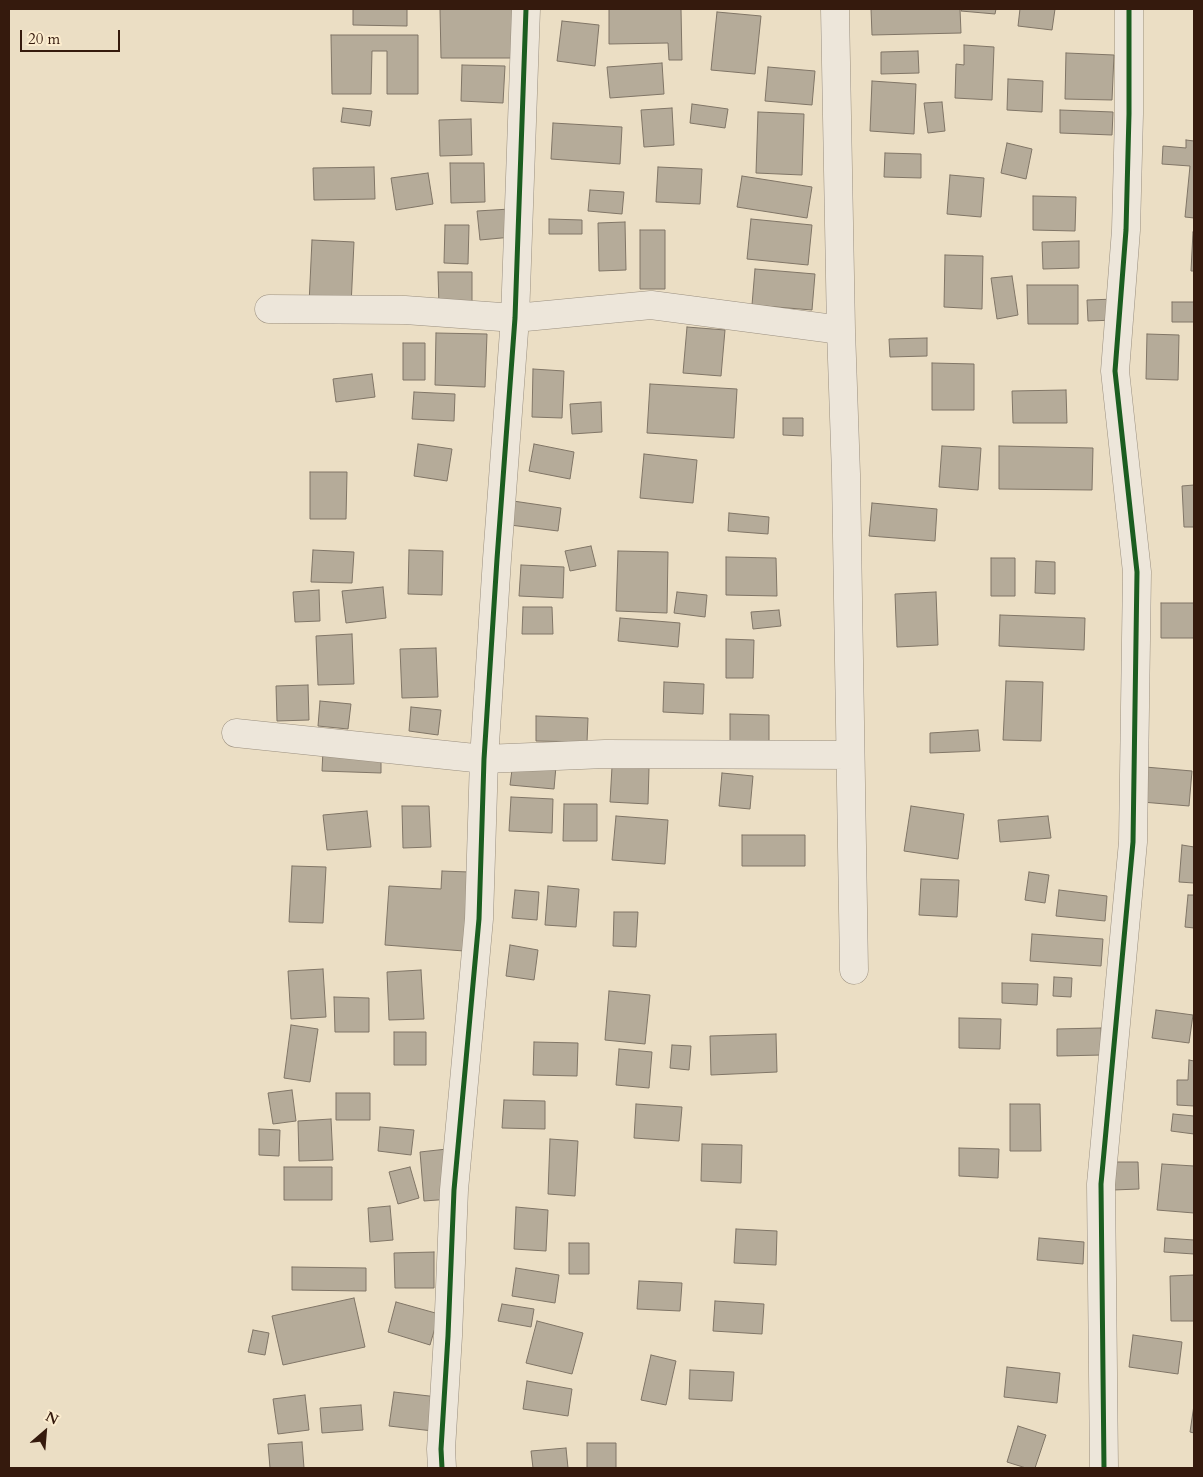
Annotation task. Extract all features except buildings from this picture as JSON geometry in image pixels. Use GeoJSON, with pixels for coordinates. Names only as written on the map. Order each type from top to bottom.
{"type":"FeatureCollection","features":[{"type":"Feature","properties":{"kind":"street"},"geometry":{"type":"LineString","coordinates":[[442,1468],[441,1449],[454,1190],[479,919],[484,759],[515,318],[526,9]]}},
{"type":"Feature","properties":{"kind":"street"},"geometry":{"type":"LineString","coordinates":[[836,9],[854,970]]}},
{"type":"Feature","properties":{"kind":"street"},"geometry":{"type":"LineString","coordinates":[[1104,1468],[1101,1184],[1133,842],[1137,572],[1115,371],[1126,230],[1129,9]]}},
{"type":"Feature","properties":{"kind":"street"},"geometry":{"type":"LineString","coordinates":[[269,310],[405,310],[515,318],[651,305],[841,330]]}},
{"type":"Feature","properties":{"kind":"street"},"geometry":{"type":"LineString","coordinates":[[236,733],[484,759],[605,754],[850,756]]}},
{"type":"Feature","properties":{"kind":"cycle path"},"geometry":{"type":"LineString","coordinates":[[442,1468],[441,1449],[454,1190],[479,919],[484,759],[515,318],[526,9]]}},
{"type":"Feature","properties":{"kind":"cycle path"},"geometry":{"type":"LineString","coordinates":[[1104,1468],[1101,1184],[1133,842],[1137,572],[1115,371],[1126,230],[1129,9]]}}]}
